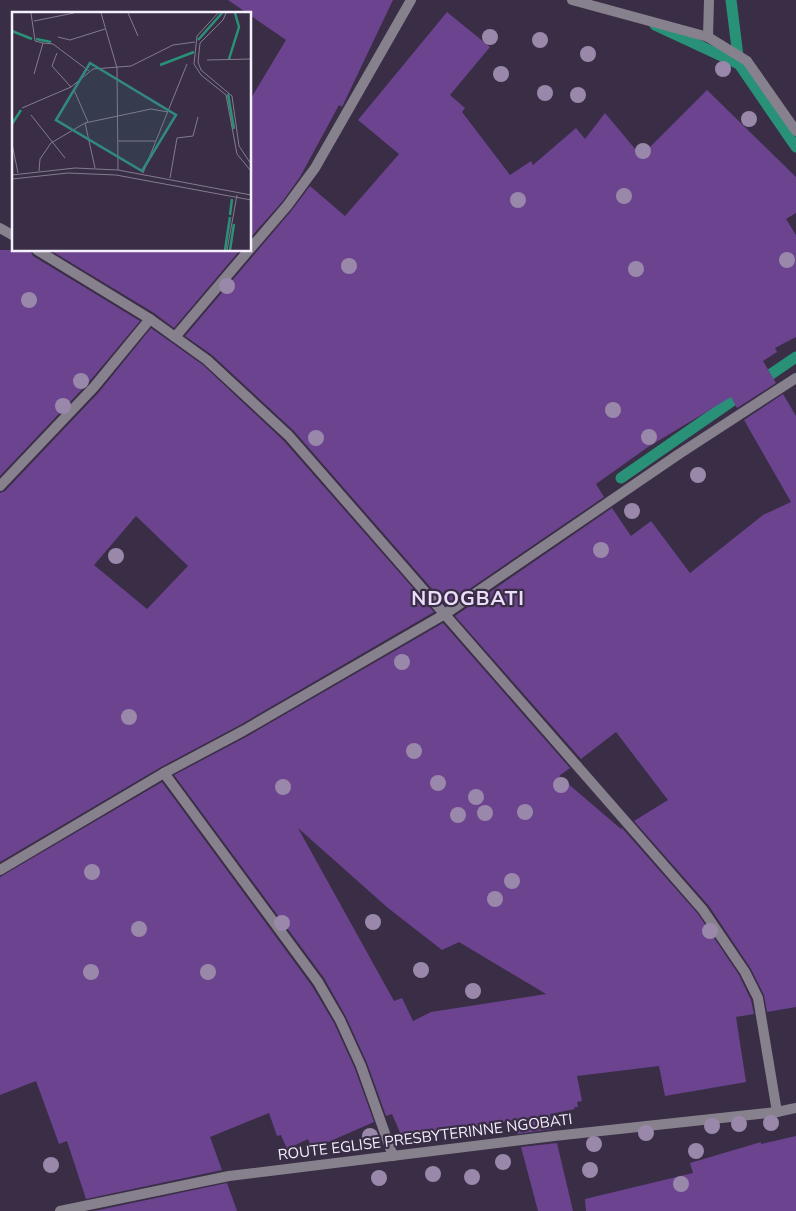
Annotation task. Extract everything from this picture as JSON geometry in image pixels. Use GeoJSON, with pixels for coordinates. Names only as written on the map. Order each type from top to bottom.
{"type":"FeatureCollection","features":[{"type":"Feature","properties":{"kind":"street"},"geometry":{"type":"LineString","coordinates":[[251,249],[287,206],[315,168],[411,0]]}},
{"type":"Feature","properties":{"kind":"street"},"geometry":{"type":"LineString","coordinates":[[572,0],[708,37],[747,61],[796,131]]}},
{"type":"Feature","properties":{"kind":"street"},"geometry":{"type":"LineString","coordinates":[[708,37],[709,0]]}},
{"type":"Feature","properties":{"kind":"street"},"geometry":{"type":"LineString","coordinates":[[0,228],[12,235]]}},
{"type":"Feature","properties":{"kind":"street"},"geometry":{"type":"LineString","coordinates":[[39,251],[150,319],[208,360],[289,436],[702,910],[745,972],[758,998],[777,1112]]}},
{"type":"Feature","properties":{"kind":"street"},"geometry":{"type":"LineString","coordinates":[[175,337],[249,251]]}},
{"type":"Feature","properties":{"kind":"street"},"geometry":{"type":"LineString","coordinates":[[0,486],[94,387],[150,319]]}},
{"type":"Feature","properties":{"kind":"street"},"geometry":{"type":"LineString","coordinates":[[0,870],[445,614],[679,454],[796,378]]}},
{"type":"Feature","properties":{"kind":"street"},"geometry":{"type":"LineString","coordinates":[[164,774],[318,982],[336,1012],[361,1066],[393,1156]]}},
{"type":"Feature","properties":{"kind":"street","name":"ROUTE EGLISE PRESBYTERINNE NGOBATI"},"geometry":{"type":"LineString","coordinates":[[60,1211],[229,1176],[554,1136],[777,1112],[796,1108]]}},
{"type":"Feature","properties":{"kind":"building"},"geometry":{"type":"Polygon","coordinates":[[[228,0],[393,0],[342,107],[339,105],[300,177],[282,202],[251,237],[251,98],[286,40],[251,16],[251,12],[245,12],[228,0]]]}},
{"type":"Feature","properties":{"kind":"building"},"geometry":{"type":"Polygon","coordinates":[[[447,12],[490,47],[450,95],[465,108],[462,112],[510,175],[531,161],[533,165],[576,128],[585,139],[605,113],[641,156],[707,90],[796,177],[796,213],[786,219],[796,235],[796,337],[775,348],[777,352],[763,361],[776,383],[737,408],[731,397],[648,447],[596,484],[604,497],[446,605],[294,431],[212,355],[185,336],[292,210],[310,186],[345,216],[399,154],[358,120],[447,12]]]}},
{"type":"Feature","properties":{"kind":"building"},"geometry":{"type":"Polygon","coordinates":[[[0,250],[30,251],[33,256],[140,321],[89,382],[0,476],[0,250]]]}},
{"type":"Feature","properties":{"kind":"building"},"geometry":{"type":"Polygon","coordinates":[[[52,251],[239,251],[174,328],[154,313],[52,251]]]}},
{"type":"Feature","properties":{"kind":"building"},"geometry":{"type":"Polygon","coordinates":[[[151,328],[203,365],[284,441],[434,612],[240,725],[161,767],[0,862],[0,493],[5,491],[99,392],[151,328]],[[136,516],[94,565],[147,609],[188,566],[136,516]]]}},
{"type":"Feature","properties":{"kind":"building"},"geometry":{"type":"Polygon","coordinates":[[[783,394],[796,416],[796,1007],[767,1012],[764,995],[751,969],[709,906],[634,821],[668,800],[616,732],[581,759],[455,616],[612,508],[631,536],[651,521],[690,573],[763,515],[791,502],[744,420],[783,394]]]}},
{"type":"Feature","properties":{"kind":"building"},"geometry":{"type":"Polygon","coordinates":[[[443,623],[570,768],[559,776],[622,828],[698,914],[739,975],[751,1000],[754,1014],[736,1017],[746,1082],[665,1096],[659,1066],[577,1076],[582,1101],[577,1102],[578,1107],[574,1107],[575,1109],[550,1114],[553,1129],[518,1134],[514,1120],[465,1129],[464,1125],[409,1138],[408,1136],[402,1137],[392,1114],[386,1116],[367,1063],[346,1017],[324,978],[174,775],[246,737],[443,623]],[[298,828],[394,1001],[402,998],[413,1021],[431,1012],[546,994],[459,942],[442,950],[388,908],[298,828]]]}},
{"type":"Feature","properties":{"kind":"building"},"geometry":{"type":"Polygon","coordinates":[[[162,782],[312,986],[334,1023],[355,1069],[374,1122],[312,1149],[308,1139],[287,1149],[281,1135],[277,1136],[269,1113],[210,1137],[222,1170],[86,1199],[67,1141],[59,1144],[36,1081],[0,1095],[0,877],[162,782]]]}},
{"type":"Feature","properties":{"kind":"building"},"geometry":{"type":"Polygon","coordinates":[[[796,1136],[796,1211],[586,1211],[585,1199],[693,1173],[690,1163],[761,1142],[761,1144],[796,1136]]]}},
{"type":"Feature","properties":{"kind":"building"},"geometry":{"type":"Polygon","coordinates":[[[557,1143],[573,1211],[538,1211],[521,1147],[557,1143]]]}},
{"type":"Feature","properties":{"kind":"building"},"geometry":{"type":"Polygon","coordinates":[[[227,1183],[237,1211],[94,1211],[227,1183]]]}},
{"type":"Feature","properties":{"kind":"waterway"},"geometry":{"type":"LineString","coordinates":[[731,0],[739,64],[796,147]]}},
{"type":"Feature","properties":{"kind":"waterway"},"geometry":{"type":"LineString","coordinates":[[655,25],[739,64]]}},
{"type":"Feature","properties":{"kind":"waterway"},"geometry":{"type":"LineString","coordinates":[[758,383],[796,357]]}},
{"type":"Feature","properties":{"kind":"waterway"},"geometry":{"type":"LineString","coordinates":[[621,478],[745,392]]}},
{"type":"Feature","properties":{"kind":"district","name":"NDOGBATI"},"geometry":{"type":"Point","coordinates":[468,598]}}]}
